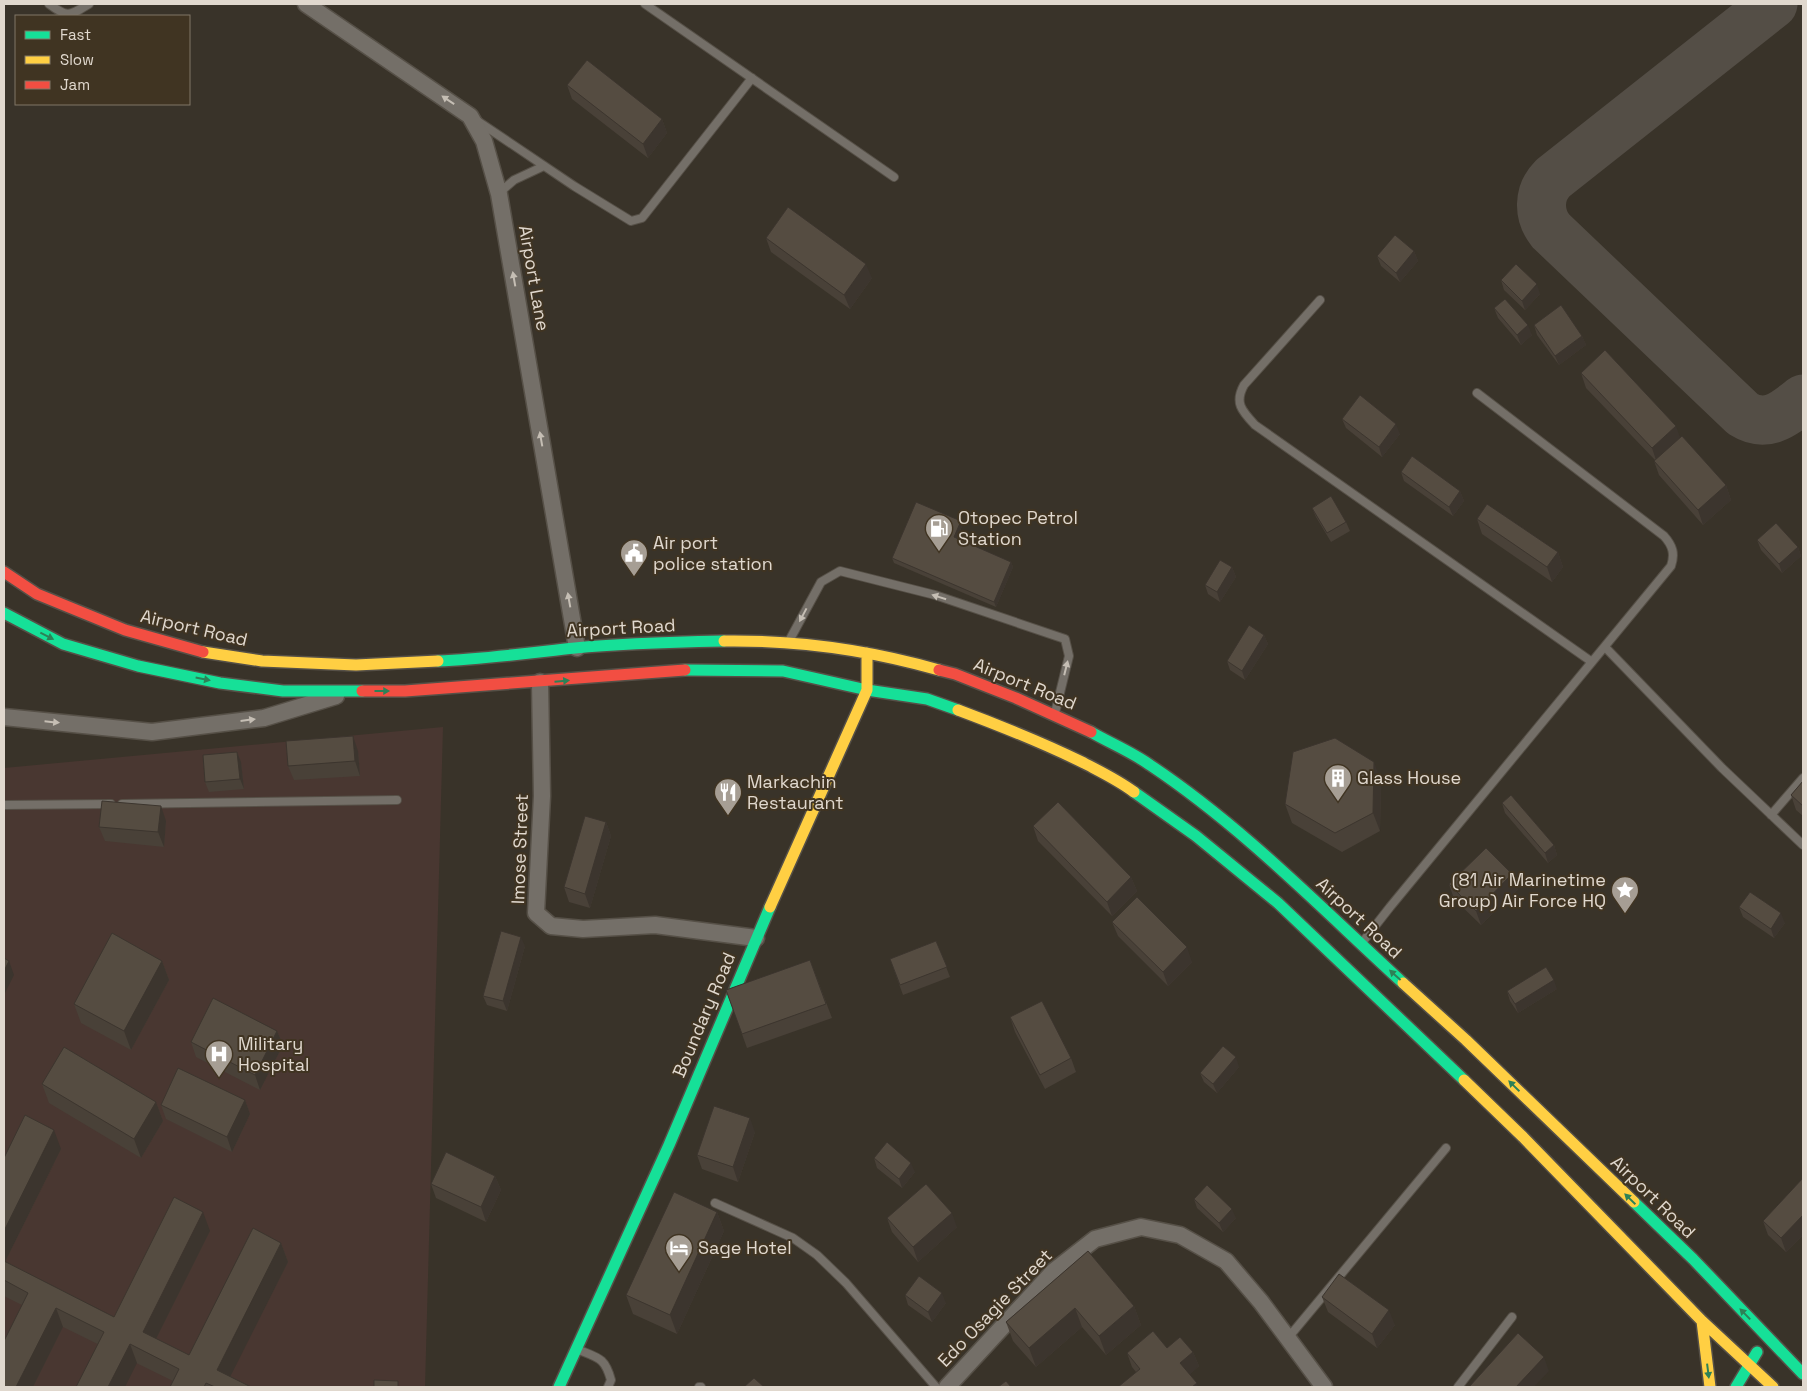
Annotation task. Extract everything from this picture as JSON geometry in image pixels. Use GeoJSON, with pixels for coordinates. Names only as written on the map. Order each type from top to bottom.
{"type":"FeatureCollection","features":[{"type":"Feature","properties":{"kind":"main road","name":"Airport Road"},"geometry":{"type":"LineString","coordinates":[[4,572],[38,594],[125,630],[199,651],[354,678],[404,691],[697,669],[783,671],[867,690],[927,699],[991,722],[1061,752],[1122,783],[1196,836],[1278,903],[1523,1137],[1702,1321],[1749,1363],[1776,1382]]}},
{"type":"Feature","properties":{"kind":"main road","name":"Airport Road"},"geometry":{"type":"LineString","coordinates":[[4,614],[62,644],[138,666],[220,683],[282,691],[468,660],[577,648],[747,641],[818,645],[897,658],[955,674],[1055,715],[1084,728],[1149,764],[1192,795],[1262,852],[1473,1047],[1693,1259],[1803,1374]]}},
{"type":"Feature","properties":{"kind":"main road","name":"Boundary Road"},"geometry":{"type":"LineString","coordinates":[[559,1387],[669,1145],[756,938],[867,690],[867,654]]}},
{"type":"Feature","properties":{"kind":"main road"},"geometry":{"type":"LineString","coordinates":[[1702,1321],[1710,1387]]}},
{"type":"Feature","properties":{"kind":"main road"},"geometry":{"type":"LineString","coordinates":[[1736,1387],[1749,1363],[1768,1337]]}},
{"type":"Feature","properties":{"kind":"main road"},"geometry":{"type":"LineString","coordinates":[[1776,1382],[1789,1360]]}},
{"type":"Feature","properties":{"kind":"street","name":"Airport Lane"},"geometry":{"type":"LineString","coordinates":[[306,4],[470,116],[484,141],[499,194],[577,648]]}},
{"type":"Feature","properties":{"kind":"street"},"geometry":{"type":"LineString","coordinates":[[4,717],[152,732],[264,718],[354,678]]}},
{"type":"Feature","properties":{"kind":"street","name":"Imose Street"},"geometry":{"type":"LineString","coordinates":[[540,682],[542,796],[536,913],[551,926],[583,929],[655,925],[756,938]]}},
{"type":"Feature","properties":{"kind":"street","name":"Edo Osagie Street"},"geometry":{"type":"LineString","coordinates":[[947,1387],[1054,1271],[1095,1239],[1141,1227],[1180,1234],[1226,1261],[1261,1302],[1324,1387]]}},
{"type":"Feature","properties":{"kind":"lane"},"geometry":{"type":"LineString","coordinates":[[49,4],[63,14],[74,13],[90,4]]}},
{"type":"Feature","properties":{"kind":"lane"},"geometry":{"type":"LineString","coordinates":[[645,4],[894,177]]}},
{"type":"Feature","properties":{"kind":"lane"},"geometry":{"type":"LineString","coordinates":[[470,116],[574,186],[632,221],[636,221],[642,218],[752,78]]}},
{"type":"Feature","properties":{"kind":"lane"},"geometry":{"type":"LineString","coordinates":[[499,194],[514,180],[544,166]]}},
{"type":"Feature","properties":{"kind":"lane"},"geometry":{"type":"LineString","coordinates":[[1320,300],[1244,385],[1239,398],[1244,413],[1255,425],[1592,662]]}},
{"type":"Feature","properties":{"kind":"lane"},"geometry":{"type":"LineString","coordinates":[[1361,944],[1671,566],[1674,558],[1674,550],[1670,542],[1476,393]]}},
{"type":"Feature","properties":{"kind":"lane"},"geometry":{"type":"LineString","coordinates":[[788,644],[821,582],[840,571],[935,595],[1065,639],[1069,656],[1055,715]]}},
{"type":"Feature","properties":{"kind":"lane"},"geometry":{"type":"LineString","coordinates":[[1604,647],[1722,768],[1803,845]]}},
{"type":"Feature","properties":{"kind":"lane"},"geometry":{"type":"LineString","coordinates":[[1771,815],[1803,778]]}},
{"type":"Feature","properties":{"kind":"lane"},"geometry":{"type":"LineString","coordinates":[[4,805],[398,800]]}},
{"type":"Feature","properties":{"kind":"lane"},"geometry":{"type":"LineString","coordinates":[[1288,1338],[1446,1148]]}},
{"type":"Feature","properties":{"kind":"lane"},"geometry":{"type":"LineString","coordinates":[[715,1203],[793,1238],[817,1255],[846,1283],[936,1387]]}},
{"type":"Feature","properties":{"kind":"lane"},"geometry":{"type":"LineString","coordinates":[[1458,1387],[1512,1317]]}},
{"type":"Feature","properties":{"kind":"lane"},"geometry":{"type":"LineString","coordinates":[[577,1349],[600,1358],[608,1369],[611,1380],[608,1387]]}},
{"type":"Feature","properties":{"kind":"shaded area","name":"Military Hospital"},"geometry":{"type":"Polygon","coordinates":[[[443,727],[425,1387],[4,1387],[4,768],[443,727]]]}},
{"type":"Feature","properties":{"kind":"building"},"geometry":{"type":"Polygon","coordinates":[[[587,60],[662,119],[643,144],[567,85],[587,60]]]}},
{"type":"Feature","properties":{"kind":"building"},"geometry":{"type":"Polygon","coordinates":[[[788,207],[866,264],[844,295],[766,238],[788,207]]]}},
{"type":"Feature","properties":{"kind":"building"},"geometry":{"type":"Polygon","coordinates":[[[1395,235],[1414,251],[1396,273],[1377,256],[1395,235]]]}},
{"type":"Feature","properties":{"kind":"building"},"geometry":{"type":"Polygon","coordinates":[[[1516,264],[1537,284],[1522,301],[1501,280],[1516,264]]]}},
{"type":"Feature","properties":{"kind":"building"},"geometry":{"type":"Polygon","coordinates":[[[1505,299],[1528,325],[1517,335],[1494,308],[1505,299]]]}},
{"type":"Feature","properties":{"kind":"building"},"geometry":{"type":"Polygon","coordinates":[[[1561,305],[1582,336],[1555,356],[1534,325],[1561,305]]]}},
{"type":"Feature","properties":{"kind":"building"},"geometry":{"type":"Polygon","coordinates":[[[1605,350],[1676,426],[1652,448],[1581,373],[1605,350]]]}},
{"type":"Feature","properties":{"kind":"building"},"geometry":{"type":"Polygon","coordinates":[[[1360,395],[1396,424],[1379,447],[1342,419],[1360,395]]]}},
{"type":"Feature","properties":{"kind":"building"},"geometry":{"type":"Polygon","coordinates":[[[1682,436],[1726,485],[1698,510],[1654,461],[1682,436]]]}},
{"type":"Feature","properties":{"kind":"building"},"geometry":{"type":"Polygon","coordinates":[[[1412,456],[1460,491],[1449,507],[1401,472],[1412,456]]]}},
{"type":"Feature","properties":{"kind":"building"},"geometry":{"type":"Polygon","coordinates":[[[1331,496],[1346,522],[1327,533],[1312,508],[1331,496]]]}},
{"type":"Feature","properties":{"kind":"building","name":"Otopec Petrol Station"},"geometry":{"type":"Polygon","coordinates":[[[916,502],[961,521],[954,537],[1011,562],[994,602],[892,558],[916,502]]]}},
{"type":"Feature","properties":{"kind":"building"},"geometry":{"type":"Polygon","coordinates":[[[1487,504],[1558,552],[1547,567],[1477,519],[1487,504]]]}},
{"type":"Feature","properties":{"kind":"building"},"geometry":{"type":"Polygon","coordinates":[[[1776,523],[1798,547],[1779,564],[1757,540],[1776,523]]]}},
{"type":"Feature","properties":{"kind":"building"},"geometry":{"type":"Polygon","coordinates":[[[1220,560],[1232,567],[1217,592],[1205,585],[1220,560]]]}},
{"type":"Feature","properties":{"kind":"building"},"geometry":{"type":"Polygon","coordinates":[[[1249,625],[1264,635],[1242,671],[1227,661],[1249,625]]]}},
{"type":"Feature","properties":{"kind":"building"},"geometry":{"type":"Polygon","coordinates":[[[353,736],[355,761],[288,766],[286,741],[353,736]]]}},
{"type":"Feature","properties":{"kind":"building","name":"Glass House"},"geometry":{"type":"Polygon","coordinates":[[[1335,738],[1374,762],[1373,813],[1335,833],[1285,804],[1293,752],[1335,738]]]}},
{"type":"Feature","properties":{"kind":"building"},"geometry":{"type":"Polygon","coordinates":[[[237,752],[240,779],[205,782],[203,755],[237,752]]]}},
{"type":"Feature","properties":{"kind":"building"},"geometry":{"type":"Polygon","coordinates":[[[1803,781],[1803,806],[1791,795],[1803,781]]]}},
{"type":"Feature","properties":{"kind":"building"},"geometry":{"type":"Polygon","coordinates":[[[1511,795],[1554,845],[1545,853],[1502,803],[1511,795]]]}},
{"type":"Feature","properties":{"kind":"building"},"geometry":{"type":"Polygon","coordinates":[[[102,801],[161,806],[158,832],[99,827],[102,801]]]}},
{"type":"Feature","properties":{"kind":"building"},"geometry":{"type":"Polygon","coordinates":[[[1058,802],[1131,877],[1107,902],[1033,826],[1058,802]]]}},
{"type":"Feature","properties":{"kind":"building"},"geometry":{"type":"Polygon","coordinates":[[[585,816],[606,822],[585,894],[564,887],[585,816]]]}},
{"type":"Feature","properties":{"kind":"building"},"geometry":{"type":"Polygon","coordinates":[[[1486,848],[1512,874],[1476,911],[1449,884],[1486,848]]]}},
{"type":"Feature","properties":{"kind":"building"},"geometry":{"type":"Polygon","coordinates":[[[1750,892],[1781,913],[1771,929],[1739,907],[1750,892]]]}},
{"type":"Feature","properties":{"kind":"building"},"geometry":{"type":"Polygon","coordinates":[[[1137,897],[1187,947],[1163,972],[1112,922],[1137,897]]]}},
{"type":"Feature","properties":{"kind":"building"},"geometry":{"type":"Polygon","coordinates":[[[501,931],[521,937],[503,1001],[483,996],[501,931]]]}},
{"type":"Feature","properties":{"kind":"building"},"geometry":{"type":"Polygon","coordinates":[[[112,933],[162,961],[124,1031],[74,1004],[112,933]]]}},
{"type":"Feature","properties":{"kind":"building"},"geometry":{"type":"Polygon","coordinates":[[[936,941],[947,967],[900,985],[890,959],[936,941]]]}},
{"type":"Feature","properties":{"kind":"building"},"geometry":{"type":"Polygon","coordinates":[[[4,958],[9,961],[4,971],[4,958]]]}},
{"type":"Feature","properties":{"kind":"building"},"geometry":{"type":"Polygon","coordinates":[[[810,960],[826,1004],[742,1034],[726,990],[810,960]]]}},
{"type":"Feature","properties":{"kind":"building"},"geometry":{"type":"Polygon","coordinates":[[[1546,967],[1554,980],[1515,1004],[1507,991],[1546,967]]]}},
{"type":"Feature","properties":{"kind":"building"},"geometry":{"type":"Polygon","coordinates":[[[213,998],[277,1031],[255,1075],[191,1042],[213,998]]]}},
{"type":"Feature","properties":{"kind":"building"},"geometry":{"type":"Polygon","coordinates":[[[1042,1001],[1071,1058],[1040,1075],[1010,1017],[1042,1001]]]}},
{"type":"Feature","properties":{"kind":"building"},"geometry":{"type":"Polygon","coordinates":[[[1223,1046],[1236,1057],[1213,1084],[1200,1073],[1223,1046]]]}},
{"type":"Feature","properties":{"kind":"building"},"geometry":{"type":"Polygon","coordinates":[[[64,1047],[156,1102],[134,1139],[42,1084],[64,1047]]]}},
{"type":"Feature","properties":{"kind":"building"},"geometry":{"type":"Polygon","coordinates":[[[178,1068],[245,1100],[227,1137],[161,1105],[178,1068]]]}},
{"type":"Feature","properties":{"kind":"building"},"geometry":{"type":"Polygon","coordinates":[[[714,1106],[750,1118],[733,1167],[697,1155],[714,1106]]]}},
{"type":"Feature","properties":{"kind":"building"},"geometry":{"type":"Polygon","coordinates":[[[25,1115],[54,1130],[4,1231],[4,1158],[25,1115]]]}},
{"type":"Feature","properties":{"kind":"building"},"geometry":{"type":"Polygon","coordinates":[[[887,1142],[911,1163],[899,1179],[874,1158],[887,1142]]]}},
{"type":"Feature","properties":{"kind":"building"},"geometry":{"type":"Polygon","coordinates":[[[446,1152],[495,1176],[481,1207],[431,1184],[446,1152]]]}},
{"type":"Feature","properties":{"kind":"building"},"geometry":{"type":"Polygon","coordinates":[[[1803,1178],[1803,1215],[1781,1238],[1763,1221],[1803,1178]]]}},
{"type":"Feature","properties":{"kind":"building"},"geometry":{"type":"Polygon","coordinates":[[[926,1184],[952,1213],[913,1247],[887,1218],[926,1184]]]}},
{"type":"Feature","properties":{"kind":"building"},"geometry":{"type":"Polygon","coordinates":[[[1207,1185],[1232,1209],[1219,1223],[1194,1199],[1207,1185]]]}},
{"type":"Feature","properties":{"kind":"building","name":"Sage Hotel"},"geometry":{"type":"Polygon","coordinates":[[[674,1192],[717,1212],[670,1315],[626,1295],[674,1192]]]}},
{"type":"Feature","properties":{"kind":"building"},"geometry":{"type":"Polygon","coordinates":[[[174,1197],[203,1212],[143,1332],[189,1355],[253,1228],[281,1243],[217,1370],[251,1387],[215,1387],[206,1383],[204,1387],[170,1387],[179,1369],[130,1344],[108,1387],[76,1387],[104,1332],[56,1308],[16,1387],[4,1387],[4,1341],[28,1293],[4,1280],[4,1261],[114,1317],[174,1197]]]}},
{"type":"Feature","properties":{"kind":"building"},"geometry":{"type":"Polygon","coordinates":[[[1088,1251],[1134,1306],[1099,1336],[1075,1308],[1029,1348],[1006,1322],[1088,1251]]]}},
{"type":"Feature","properties":{"kind":"building"},"geometry":{"type":"Polygon","coordinates":[[[1339,1274],[1389,1310],[1372,1334],[1322,1297],[1339,1274]]]}},
{"type":"Feature","properties":{"kind":"building"},"geometry":{"type":"Polygon","coordinates":[[[919,1276],[942,1293],[928,1312],[905,1295],[919,1276]]]}},
{"type":"Feature","properties":{"kind":"building"},"geometry":{"type":"Polygon","coordinates":[[[1153,1331],[1167,1348],[1180,1337],[1193,1352],[1180,1363],[1197,1383],[1192,1387],[1118,1387],[1140,1369],[1127,1353],[1153,1331]]]}},
{"type":"Feature","properties":{"kind":"building"},"geometry":{"type":"Polygon","coordinates":[[[1518,1333],[1544,1357],[1516,1387],[1469,1387],[1518,1333]]]}},
{"type":"Feature","properties":{"kind":"building"},"geometry":{"type":"Polygon","coordinates":[[[754,1378],[764,1387],[744,1387],[754,1378]]]}},
{"type":"Feature","properties":{"kind":"building"},"geometry":{"type":"Polygon","coordinates":[[[374,1380],[398,1381],[398,1387],[374,1387],[374,1380]]]}},
{"type":"Feature","properties":{"kind":"building"},"geometry":{"type":"Polygon","coordinates":[[[1006,1381],[1011,1387],[998,1387],[1006,1381]]]}},
{"type":"Feature","properties":{"kind":"taxiway"},"geometry":{"type":"LineString","coordinates":[[1773,4],[1553,178],[1542,197],[1542,211],[1551,231],[1743,414],[1760,420],[1768,420],[1789,410],[1803,399]]}},
{"type":"Feature","properties":{"kind":"traffic: fast"},"geometry":{"type":"LineString","coordinates":[[4,613],[63,644],[138,666],[220,683],[283,691],[362,691]]}},
{"type":"Feature","properties":{"kind":"traffic: fast"},"geometry":{"type":"LineString","coordinates":[[438,661],[612,645],[724,641]]}},
{"type":"Feature","properties":{"kind":"traffic: fast"},"geometry":{"type":"LineString","coordinates":[[685,670],[783,671],[867,690],[927,699],[958,710]]}},
{"type":"Feature","properties":{"kind":"traffic: fast"},"geometry":{"type":"LineString","coordinates":[[1091,732],[1143,760],[1217,815],[1281,869],[1403,983]]}},
{"type":"Feature","properties":{"kind":"traffic: fast"},"geometry":{"type":"LineString","coordinates":[[1134,792],[1196,836],[1278,903],[1464,1080]]}},
{"type":"Feature","properties":{"kind":"traffic: fast"},"geometry":{"type":"LineString","coordinates":[[559,1387],[669,1145],[770,907]]}},
{"type":"Feature","properties":{"kind":"traffic: fast"},"geometry":{"type":"LineString","coordinates":[[1634,1202],[1693,1259],[1803,1374]]}},
{"type":"Feature","properties":{"kind":"traffic: fast"},"geometry":{"type":"LineString","coordinates":[[1736,1387],[1757,1352]]}},
{"type":"Feature","properties":{"kind":"traffic: slow"},"geometry":{"type":"LineString","coordinates":[[724,641],[806,644],[886,657],[939,670]]}},
{"type":"Feature","properties":{"kind":"traffic: slow"},"geometry":{"type":"LineString","coordinates":[[203,652],[262,661],[356,665],[438,661]]}},
{"type":"Feature","properties":{"kind":"traffic: slow"},"geometry":{"type":"LineString","coordinates":[[770,907],[867,690],[867,653]]}},
{"type":"Feature","properties":{"kind":"traffic: slow"},"geometry":{"type":"LineString","coordinates":[[958,710],[1069,756],[1109,776],[1134,792]]}},
{"type":"Feature","properties":{"kind":"traffic: slow"},"geometry":{"type":"LineString","coordinates":[[1403,983],[1466,1040],[1634,1202]]}},
{"type":"Feature","properties":{"kind":"traffic: slow"},"geometry":{"type":"LineString","coordinates":[[1464,1080],[1523,1137],[1702,1321],[1773,1387]]}},
{"type":"Feature","properties":{"kind":"traffic: slow"},"geometry":{"type":"LineString","coordinates":[[1702,1321],[1710,1387]]}},
{"type":"Feature","properties":{"kind":"traffic: jam"},"geometry":{"type":"LineString","coordinates":[[4,572],[37,594],[125,630],[203,652]]}},
{"type":"Feature","properties":{"kind":"traffic: jam"},"geometry":{"type":"LineString","coordinates":[[362,691],[405,691],[685,670]]}},
{"type":"Feature","properties":{"kind":"traffic: jam"},"geometry":{"type":"LineString","coordinates":[[939,670],[955,674],[1016,698],[1091,732]]}},
{"type":"Feature","properties":{"kind":"place","name":"Otopec Petrol Station"},"geometry":{"type":"Point","coordinates":[939,552]}},
{"type":"Feature","properties":{"kind":"place","name":"Air port police station"},"geometry":{"type":"Point","coordinates":[634,577]}},
{"type":"Feature","properties":{"kind":"place","name":"Glass House"},"geometry":{"type":"Point","coordinates":[1338,802]}},
{"type":"Feature","properties":{"kind":"place","name":"Markachin Restaurant"},"geometry":{"type":"Point","coordinates":[728,816]}},
{"type":"Feature","properties":{"kind":"place","name":"(81 Air Marinetime Group) Air Force HQ"},"geometry":{"type":"Point","coordinates":[1625,914]}},
{"type":"Feature","properties":{"kind":"place","name":"Military Hospital"},"geometry":{"type":"Point","coordinates":[219,1078]}},
{"type":"Feature","properties":{"kind":"place","name":"Sage Hotel"},"geometry":{"type":"Point","coordinates":[679,1272]}}]}
